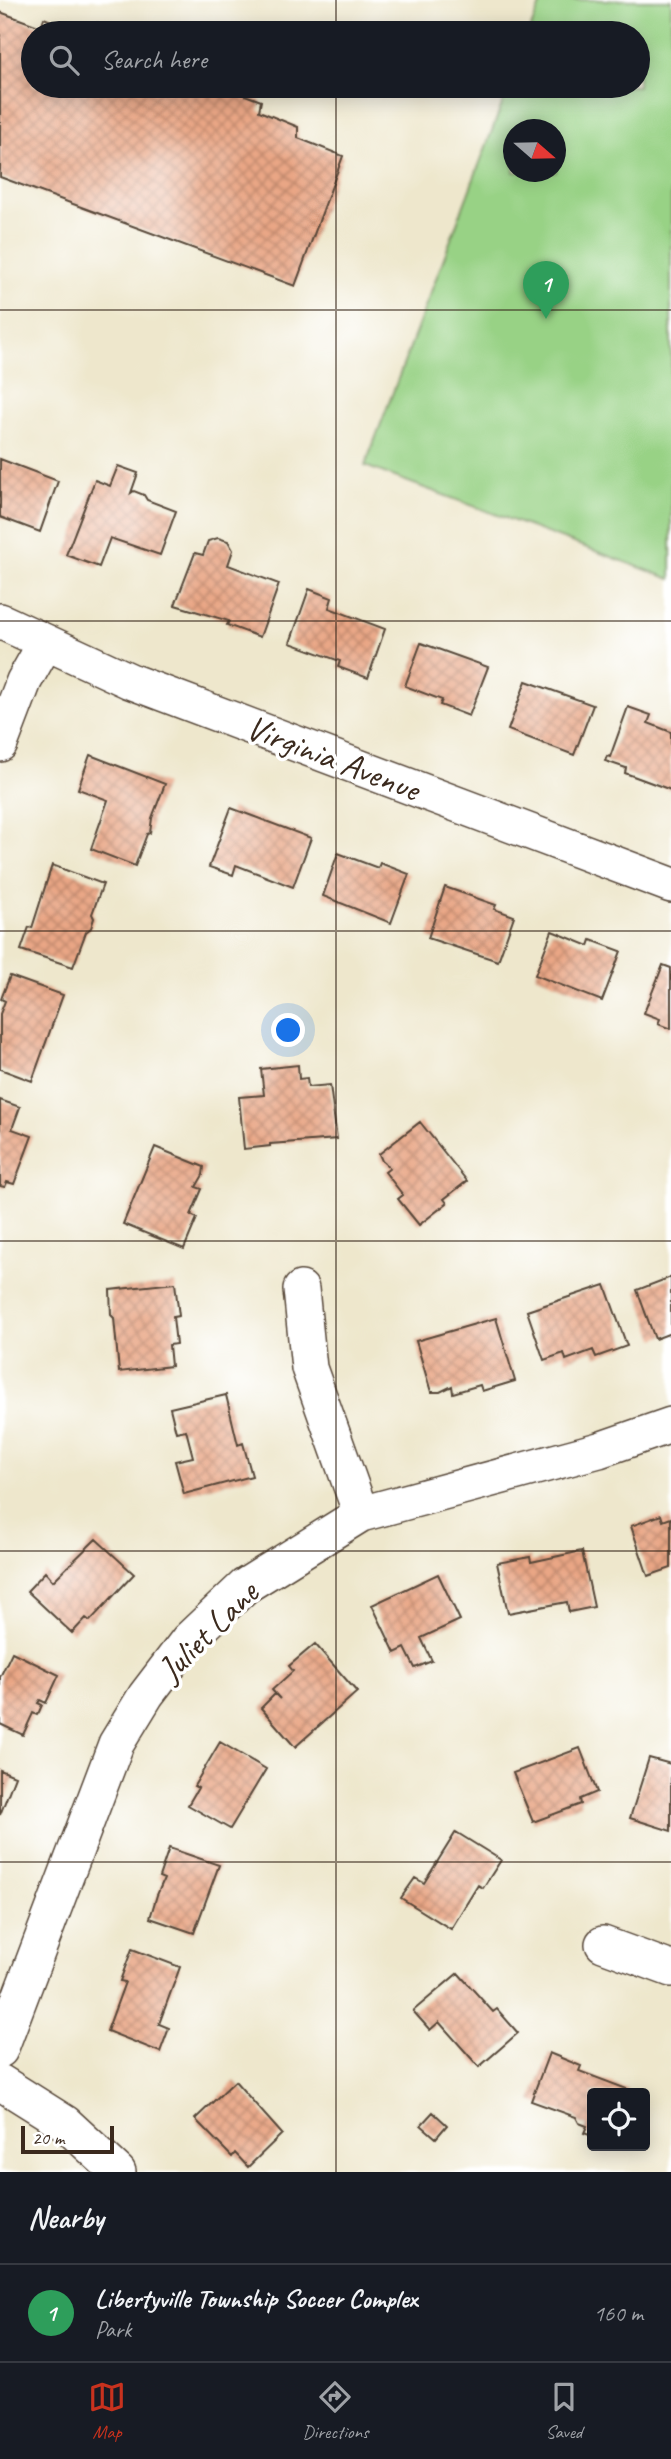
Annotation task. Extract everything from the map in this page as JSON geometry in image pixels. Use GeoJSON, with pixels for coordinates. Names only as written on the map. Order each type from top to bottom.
{"type":"FeatureCollection","features":[{"type":"Feature","properties":{"kind":"street","name":"Virginia Avenue"},"geometry":{"type":"LineString","coordinates":[[0,621],[130,681],[671,885]]}},
{"type":"Feature","properties":{"kind":"street"},"geometry":{"type":"LineString","coordinates":[[0,744],[24,681],[46,642]]}},
{"type":"Feature","properties":{"kind":"street"},"geometry":{"type":"LineString","coordinates":[[301,1289],[309,1368],[361,1514]]}},
{"type":"Feature","properties":{"kind":"street","name":"Juliet Lane"},"geometry":{"type":"LineString","coordinates":[[0,2050],[116,1744],[146,1695],[188,1640],[245,1587],[361,1514],[599,1450],[671,1424]]}},
{"type":"Feature","properties":{"kind":"street"},"geometry":{"type":"LineString","coordinates":[[603,1944],[671,1969]]}},
{"type":"Feature","properties":{"kind":"street"},"geometry":{"type":"LineString","coordinates":[[0,2082],[65,2123],[118,2172]]}},
{"type":"Feature","properties":{"kind":"green space"},"geometry":{"type":"Polygon","coordinates":[[[542,0],[671,0],[671,579],[365,466],[504,98],[650,98],[650,21],[534,21],[542,0]]]}},
{"type":"Feature","properties":{"kind":"building"},"geometry":{"type":"Polygon","coordinates":[[[0,12],[25,21],[21,21],[21,98],[253,98],[261,101],[259,111],[298,127],[298,138],[343,156],[295,286],[0,177],[0,12]]]}},
{"type":"Feature","properties":{"kind":"building"},"geometry":{"type":"Polygon","coordinates":[[[0,459],[58,481],[40,532],[0,517],[0,459]]]}},
{"type":"Feature","properties":{"kind":"building"},"geometry":{"type":"Polygon","coordinates":[[[118,466],[138,473],[131,493],[134,491],[144,495],[147,500],[176,511],[160,555],[110,538],[99,567],[66,555],[95,480],[110,486],[118,466]]]}},
{"type":"Feature","properties":{"kind":"building"},"geometry":{"type":"Polygon","coordinates":[[[218,538],[228,541],[233,550],[228,565],[279,584],[260,637],[227,625],[229,621],[175,605],[195,553],[203,555],[208,541],[218,538]]]}},
{"type":"Feature","properties":{"kind":"building"},"geometry":{"type":"Polygon","coordinates":[[[309,589],[332,598],[329,608],[385,629],[368,678],[338,667],[340,661],[290,643],[309,589]]]}},
{"type":"Feature","properties":{"kind":"building"},"geometry":{"type":"Polygon","coordinates":[[[421,643],[488,667],[469,716],[440,705],[442,700],[405,686],[421,643]]]}},
{"type":"Feature","properties":{"kind":"building"},"geometry":{"type":"Polygon","coordinates":[[[526,681],[593,705],[574,755],[508,730],[526,681]]]}},
{"type":"Feature","properties":{"kind":"building"},"geometry":{"type":"Polygon","coordinates":[[[628,707],[651,715],[648,723],[671,732],[671,790],[625,773],[626,768],[605,761],[607,756],[610,757],[628,707]]]}},
{"type":"Feature","properties":{"kind":"building"},"geometry":{"type":"Polygon","coordinates":[[[90,755],[165,784],[152,818],[150,833],[147,834],[135,866],[91,849],[108,800],[78,789],[90,755]]]}},
{"type":"Feature","properties":{"kind":"building"},"geometry":{"type":"Polygon","coordinates":[[[231,808],[311,838],[293,887],[236,865],[233,875],[209,867],[231,808]]]}},
{"type":"Feature","properties":{"kind":"building"},"geometry":{"type":"Polygon","coordinates":[[[338,853],[378,868],[380,863],[409,874],[391,923],[323,896],[338,853]]]}},
{"type":"Feature","properties":{"kind":"building"},"geometry":{"type":"Polygon","coordinates":[[[52,865],[103,884],[92,914],[94,918],[91,928],[86,932],[73,967],[21,950],[29,927],[32,928],[52,865]]]}},
{"type":"Feature","properties":{"kind":"building"},"geometry":{"type":"Polygon","coordinates":[[[445,887],[496,905],[494,909],[514,916],[498,961],[428,938],[445,887]]]}},
{"type":"Feature","properties":{"kind":"building"},"geometry":{"type":"Polygon","coordinates":[[[552,931],[589,946],[591,940],[621,951],[602,1001],[535,975],[552,931]]]}},
{"type":"Feature","properties":{"kind":"building"},"geometry":{"type":"Polygon","coordinates":[[[663,965],[671,968],[671,1029],[658,1024],[660,1019],[644,1013],[663,965]]]}},
{"type":"Feature","properties":{"kind":"building"},"geometry":{"type":"Polygon","coordinates":[[[10,976],[63,995],[32,1081],[0,1069],[0,1014],[5,1001],[1,999],[10,976]]]}},
{"type":"Feature","properties":{"kind":"building"},"geometry":{"type":"Polygon","coordinates":[[[298,1065],[299,1079],[307,1078],[308,1087],[330,1085],[337,1139],[270,1144],[244,1149],[239,1097],[264,1095],[261,1069],[298,1065]]]}},
{"type":"Feature","properties":{"kind":"building"},"geometry":{"type":"Polygon","coordinates":[[[0,1100],[20,1107],[12,1129],[32,1136],[14,1184],[7,1182],[5,1187],[0,1186],[0,1100]]]}},
{"type":"Feature","properties":{"kind":"building"},"geometry":{"type":"Polygon","coordinates":[[[420,1122],[467,1181],[444,1199],[447,1203],[419,1225],[398,1199],[403,1195],[385,1172],[390,1168],[379,1154],[420,1122]]]}},
{"type":"Feature","properties":{"kind":"building"},"geometry":{"type":"Polygon","coordinates":[[[155,1147],[204,1167],[196,1187],[202,1189],[191,1215],[197,1218],[184,1249],[123,1224],[155,1147]]]}},
{"type":"Feature","properties":{"kind":"building"},"geometry":{"type":"Polygon","coordinates":[[[671,1277],[671,1333],[655,1339],[637,1290],[671,1277]]]}},
{"type":"Feature","properties":{"kind":"building"},"geometry":{"type":"Polygon","coordinates":[[[175,1283],[179,1316],[173,1317],[176,1344],[169,1345],[171,1366],[119,1372],[110,1290],[175,1283]]]}},
{"type":"Feature","properties":{"kind":"building"},"geometry":{"type":"Polygon","coordinates":[[[605,1285],[627,1346],[596,1357],[593,1350],[566,1360],[564,1353],[544,1360],[527,1311],[605,1285]]]}},
{"type":"Feature","properties":{"kind":"building"},"geometry":{"type":"Polygon","coordinates":[[[496,1318],[515,1381],[482,1391],[480,1385],[453,1393],[452,1386],[440,1392],[431,1392],[416,1341],[496,1318]]]}},
{"type":"Feature","properties":{"kind":"building"},"geometry":{"type":"Polygon","coordinates":[[[226,1395],[238,1445],[243,1443],[252,1476],[184,1494],[175,1461],[193,1457],[186,1430],[176,1432],[170,1408],[226,1395]]]}},
{"type":"Feature","properties":{"kind":"building"},"geometry":{"type":"Polygon","coordinates":[[[661,1515],[663,1521],[671,1518],[671,1568],[648,1576],[631,1526],[661,1515]]]}},
{"type":"Feature","properties":{"kind":"building"},"geometry":{"type":"Polygon","coordinates":[[[96,1539],[134,1574],[90,1621],[86,1618],[72,1633],[27,1591],[45,1572],[53,1581],[96,1539]]]}},
{"type":"Feature","properties":{"kind":"building"},"geometry":{"type":"Polygon","coordinates":[[[582,1551],[594,1607],[569,1612],[567,1602],[508,1613],[497,1563],[530,1557],[531,1562],[582,1551]]]}},
{"type":"Feature","properties":{"kind":"building"},"geometry":{"type":"Polygon","coordinates":[[[438,1574],[460,1620],[421,1638],[432,1661],[415,1668],[405,1648],[395,1653],[372,1605],[438,1574]]]}},
{"type":"Feature","properties":{"kind":"building"},"geometry":{"type":"Polygon","coordinates":[[[315,1644],[357,1692],[295,1747],[261,1708],[275,1694],[280,1699],[272,1690],[293,1671],[289,1666],[315,1644]]]}},
{"type":"Feature","properties":{"kind":"building"},"geometry":{"type":"Polygon","coordinates":[[[12,1652],[59,1675],[46,1703],[40,1700],[38,1703],[42,1705],[39,1712],[37,1715],[33,1713],[23,1735],[0,1724],[0,1677],[12,1652]]]}},
{"type":"Feature","properties":{"kind":"building"},"geometry":{"type":"Polygon","coordinates":[[[220,1742],[266,1769],[230,1829],[188,1805],[198,1788],[194,1786],[220,1742]]]}},
{"type":"Feature","properties":{"kind":"building"},"geometry":{"type":"Polygon","coordinates":[[[580,1748],[597,1792],[580,1799],[581,1804],[533,1822],[513,1773],[580,1748]]]}},
{"type":"Feature","properties":{"kind":"building"},"geometry":{"type":"Polygon","coordinates":[[[649,1758],[671,1764],[671,1831],[630,1818],[649,1758]]]}},
{"type":"Feature","properties":{"kind":"building"},"geometry":{"type":"Polygon","coordinates":[[[0,1770],[15,1776],[0,1815],[0,1770]]]}},
{"type":"Feature","properties":{"kind":"building"},"geometry":{"type":"Polygon","coordinates":[[[456,1832],[501,1860],[483,1888],[478,1885],[451,1929],[401,1898],[415,1878],[424,1883],[456,1832]]]}},
{"type":"Feature","properties":{"kind":"building"},"geometry":{"type":"Polygon","coordinates":[[[169,1848],[219,1865],[194,1933],[150,1918],[164,1879],[159,1877],[169,1848]]]}},
{"type":"Feature","properties":{"kind":"building"},"geometry":{"type":"Polygon","coordinates":[[[132,1949],[180,1967],[159,2024],[169,2028],[160,2052],[107,2031],[125,1982],[120,1981],[132,1949]]]}},
{"type":"Feature","properties":{"kind":"building"},"geometry":{"type":"Polygon","coordinates":[[[458,1973],[493,2012],[497,2009],[518,2033],[479,2067],[439,2022],[430,2030],[413,2011],[458,1973]]]}},
{"type":"Feature","properties":{"kind":"building"},"geometry":{"type":"Polygon","coordinates":[[[549,2053],[581,2066],[579,2071],[624,2088],[587,2088],[587,2126],[579,2123],[576,2117],[531,2101],[549,2053]]]}},
{"type":"Feature","properties":{"kind":"building"},"geometry":{"type":"Polygon","coordinates":[[[235,2081],[282,2134],[248,2167],[235,2153],[232,2157],[195,2119],[235,2081]]]}},
{"type":"Feature","properties":{"kind":"building"},"geometry":{"type":"Polygon","coordinates":[[[433,2112],[447,2125],[436,2138],[421,2125],[433,2112]]]}},
{"type":"Feature","properties":{"kind":"place","name":"Libertyville Township Soccer Complex"},"geometry":{"type":"Point","coordinates":[546,319]}}]}
